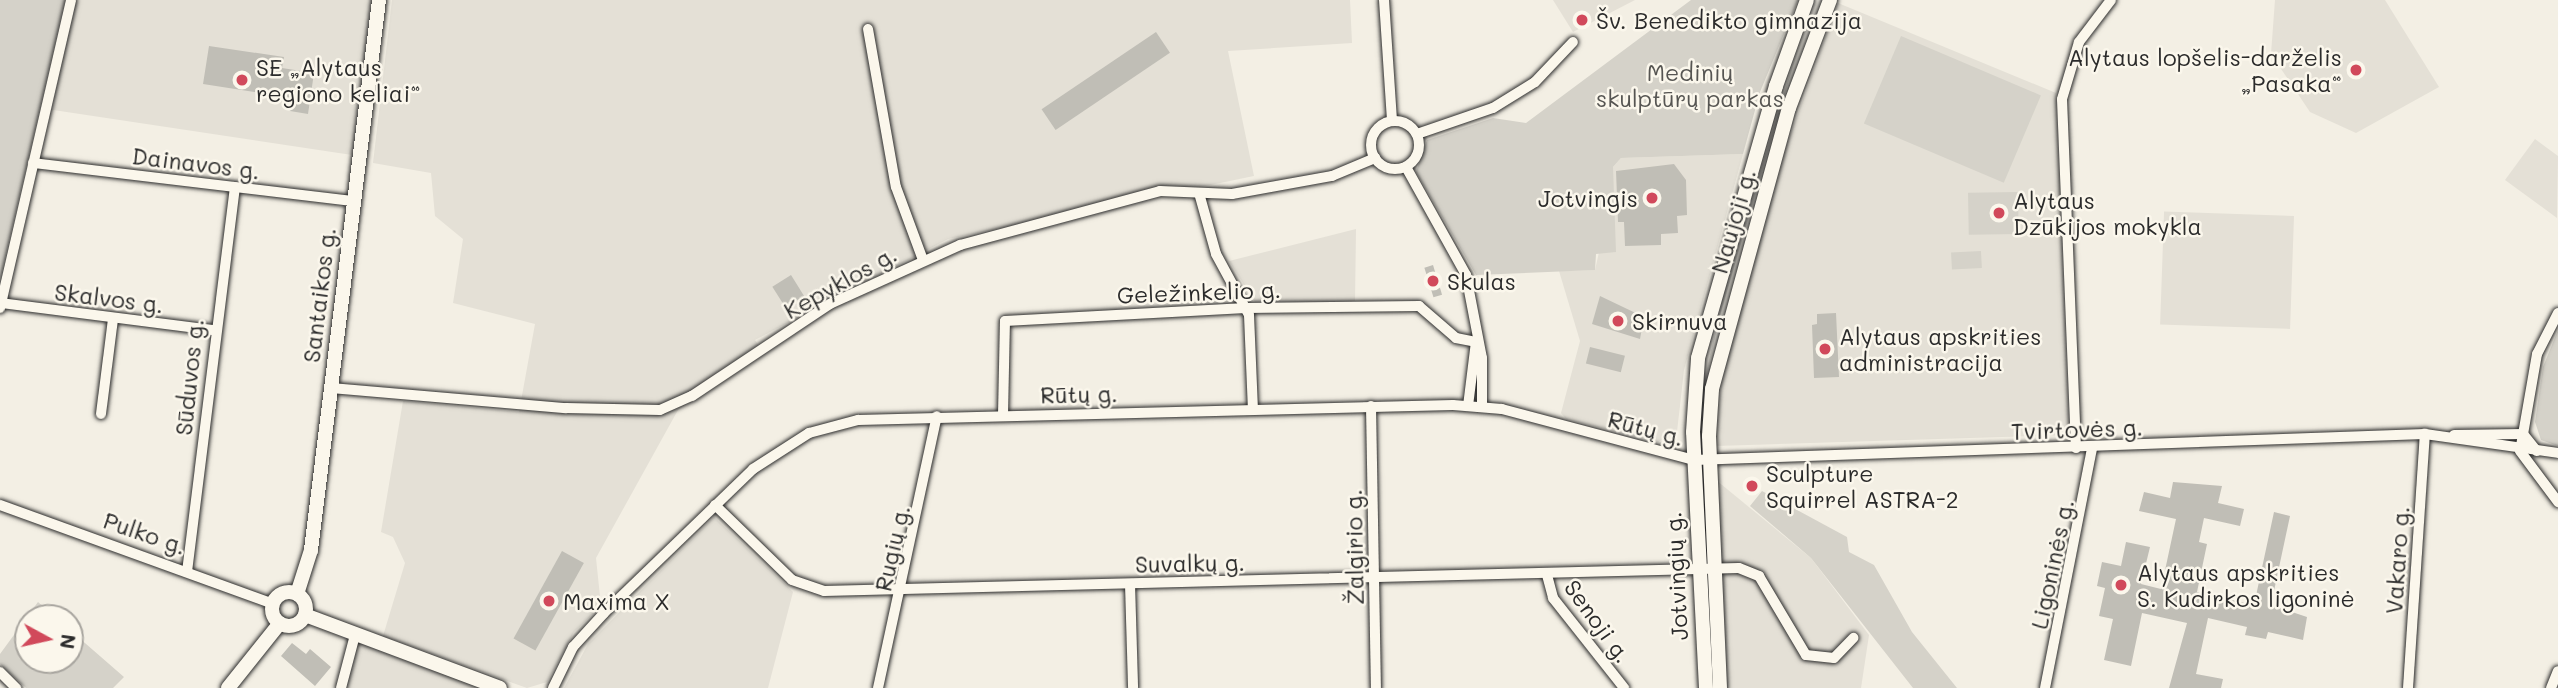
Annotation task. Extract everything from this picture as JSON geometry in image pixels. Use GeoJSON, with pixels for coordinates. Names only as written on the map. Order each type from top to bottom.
{"type":"FeatureCollection","features":[{"type":"Feature","properties":{"kind":"main road","name":"Santaikos g."},"geometry":{"type":"LineString","coordinates":[[297,594],[311,550],[379,0]]}},
{"type":"Feature","properties":{"kind":"main road"},"geometry":{"type":"LineString","coordinates":[[1806,1],[1827,6]]}},
{"type":"Feature","properties":{"kind":"main road","name":"Naujoji g."},"geometry":{"type":"LineString","coordinates":[[1694,460],[1701,347],[1806,1]]}},
{"type":"Feature","properties":{"kind":"main road","name":"Naujoji g."},"geometry":{"type":"LineString","coordinates":[[1710,461],[1712,389],[1725,330],[1789,108],[1827,6]]}},
{"type":"Feature","properties":{"kind":"main road","name":"Jotvingių g."},"geometry":{"type":"LineString","coordinates":[[1694,460],[1720,688]]}},
{"type":"Feature","properties":{"kind":"main road","name":"Jotvingių g."},"geometry":{"type":"LineString","coordinates":[[1706,688],[1710,461]]}},
{"type":"Feature","properties":{"kind":"main road"},"geometry":{"type":"LineString","coordinates":[[283,594],[297,594],[306,606],[305,615],[296,624],[280,623],[274,604],[283,594]]}},
{"type":"Feature","properties":{"kind":"main road"},"geometry":{"type":"LineString","coordinates":[[305,615],[500,688]]}},
{"type":"Feature","properties":{"kind":"main road"},"geometry":{"type":"LineString","coordinates":[[228,688],[280,623]]}},
{"type":"Feature","properties":{"kind":"street"},"geometry":{"type":"LineString","coordinates":[[1,306],[71,0]]}},
{"type":"Feature","properties":{"kind":"street"},"geometry":{"type":"LineString","coordinates":[[1384,0],[1392,120]]}},
{"type":"Feature","properties":{"kind":"street"},"geometry":{"type":"LineString","coordinates":[[2076,448],[2062,99],[2079,42],[2110,0]]}},
{"type":"Feature","properties":{"kind":"street"},"geometry":{"type":"LineString","coordinates":[[868,29],[896,187],[923,260]]}},
{"type":"Feature","properties":{"kind":"street"},"geometry":{"type":"LineString","coordinates":[[1417,134],[1493,108],[1543,76],[1573,43]]}},
{"type":"Feature","properties":{"kind":"street"},"geometry":{"type":"LineString","coordinates":[[1392,120],[1404,122],[1417,134],[1418,152],[1406,167],[1392,169],[1375,158],[1372,137],[1392,120]]}},
{"type":"Feature","properties":{"kind":"street","name":"Kepyklos g."},"geometry":{"type":"LineString","coordinates":[[331,388],[553,407],[660,410],[692,396],[830,304],[923,260],[999,233],[1160,191],[1232,194],[1332,176],[1375,158]]}},
{"type":"Feature","properties":{"kind":"street","name":"Dainavos g."},"geometry":{"type":"LineString","coordinates":[[33,163],[354,201]]}},
{"type":"Feature","properties":{"kind":"street"},"geometry":{"type":"LineString","coordinates":[[1406,167],[1460,259],[1473,305],[1476,342],[1468,406]]}},
{"type":"Feature","properties":{"kind":"street","name":"Sūduvos g."},"geometry":{"type":"LineString","coordinates":[[187,572],[213,330],[235,187]]}},
{"type":"Feature","properties":{"kind":"street"},"geometry":{"type":"LineString","coordinates":[[1199,193],[1216,254],[1246,308],[1252,409]]}},
{"type":"Feature","properties":{"kind":"street","name":"Skalvos g."},"geometry":{"type":"LineString","coordinates":[[1,306],[213,330]]}},
{"type":"Feature","properties":{"kind":"street","name":"Geležinkelio g."},"geometry":{"type":"LineString","coordinates":[[1003,415],[1005,321],[1246,308],[1419,306],[1456,338],[1476,342]]}},
{"type":"Feature","properties":{"kind":"street"},"geometry":{"type":"LineString","coordinates":[[2558,313],[2537,354],[2521,451],[2558,502]]}},
{"type":"Feature","properties":{"kind":"street"},"geometry":{"type":"LineString","coordinates":[[101,414],[113,318]]}},
{"type":"Feature","properties":{"kind":"street"},"geometry":{"type":"LineString","coordinates":[[1476,342],[1482,358],[1482,406]]}},
{"type":"Feature","properties":{"kind":"street","name":"Rūtų g."},"geometry":{"type":"LineString","coordinates":[[553,688],[573,647],[715,505],[774,453],[809,433],[858,420],[1371,406],[1482,406],[1694,460],[1710,461]]}},
{"type":"Feature","properties":{"kind":"street","name":"Žalgirio g."},"geometry":{"type":"LineString","coordinates":[[1371,406],[1376,688]]}},
{"type":"Feature","properties":{"kind":"street","name":"Rugių g."},"geometry":{"type":"LineString","coordinates":[[878,688],[937,416]]}},
{"type":"Feature","properties":{"kind":"street","name":"Tvirtovės g."},"geometry":{"type":"LineString","coordinates":[[2446,436],[2485,430],[2523,434]]}},
{"type":"Feature","properties":{"kind":"street"},"geometry":{"type":"LineString","coordinates":[[2523,434],[2537,451]]}},
{"type":"Feature","properties":{"kind":"street","name":"Tvirtovės g."},"geometry":{"type":"LineString","coordinates":[[1710,461],[2425,435],[2446,436],[2521,451],[2558,453]]}},
{"type":"Feature","properties":{"kind":"street","name":"Vakaro g."},"geometry":{"type":"LineString","coordinates":[[2408,688],[2425,435]]}},
{"type":"Feature","properties":{"kind":"street","name":"Ligoninės g."},"geometry":{"type":"LineString","coordinates":[[2045,688],[2092,448]]}},
{"type":"Feature","properties":{"kind":"street","name":"Pulko g."},"geometry":{"type":"LineString","coordinates":[[0,505],[274,604]]}},
{"type":"Feature","properties":{"kind":"street","name":"Suvalkų g."},"geometry":{"type":"LineString","coordinates":[[715,505],[803,586],[824,591],[902,587],[1547,575],[1739,568],[1759,576],[1806,655],[1834,657],[1853,639]]}},
{"type":"Feature","properties":{"kind":"street","name":"Senoji g."},"geometry":{"type":"LineString","coordinates":[[1547,575],[1553,598],[1624,688]]}},
{"type":"Feature","properties":{"kind":"street"},"geometry":{"type":"LineString","coordinates":[[1130,584],[1133,688]]}},
{"type":"Feature","properties":{"kind":"street"},"geometry":{"type":"LineString","coordinates":[[341,688],[355,635]]}},
{"type":"Feature","properties":{"kind":"street"},"geometry":{"type":"LineString","coordinates":[[2551,688],[2558,671]]}},
{"type":"Feature","properties":{"kind":"street"},"geometry":{"type":"LineString","coordinates":[[0,672],[16,688]]}},
{"type":"Feature","properties":{"kind":"shaded area"},"geometry":{"type":"Polygon","coordinates":[[[65,0],[371,0],[352,155],[40,108],[65,0]]]}},
{"type":"Feature","properties":{"kind":"shaded area"},"geometry":{"type":"Polygon","coordinates":[[[392,0],[1350,0],[1352,43],[1228,51],[1254,176],[948,239],[755,340],[764,353],[678,410],[596,558],[601,606],[574,632],[547,682],[527,688],[383,636],[405,563],[393,537],[381,532],[403,401],[519,412],[535,324],[453,303],[463,239],[435,216],[431,173],[373,163],[392,0]]]}},
{"type":"Feature","properties":{"kind":"shaded area","name":"Šv. Benedikto gimnazija"},"geometry":{"type":"Polygon","coordinates":[[[1553,0],[1635,0],[1573,32],[1553,0]]]}},
{"type":"Feature","properties":{"kind":"shaded area","name":"Alytaus lopšelis-darželis „Pasaka“"},"geometry":{"type":"Polygon","coordinates":[[[2275,0],[2385,0],[2439,87],[2356,133],[2310,112],[2271,54],[2275,0]]]}},
{"type":"Feature","properties":{"kind":"shaded area"},"geometry":{"type":"Polygon","coordinates":[[[1838,3],[2056,93],[2069,435],[1716,446],[1723,363],[1784,152],[1838,3]]]}},
{"type":"Feature","properties":{"kind":"shaded area"},"geometry":{"type":"Polygon","coordinates":[[[2535,139],[2558,156],[2557,218],[2505,180],[2535,139]]]}},
{"type":"Feature","properties":{"kind":"shaded area"},"geometry":{"type":"Polygon","coordinates":[[[1743,154],[1684,370],[1677,432],[1658,442],[1566,419],[1561,413],[1580,341],[1559,271],[1595,270],[1613,190],[1613,167],[1621,158],[1743,154]]]}},
{"type":"Feature","properties":{"kind":"shaded area"},"geometry":{"type":"Polygon","coordinates":[[[2164,211],[2294,216],[2290,329],[2160,324],[2164,211]]]}},
{"type":"Feature","properties":{"kind":"shaded area"},"geometry":{"type":"Polygon","coordinates":[[[1356,229],[1355,301],[1255,302],[1229,261],[1356,229]]]}},
{"type":"Feature","properties":{"kind":"shaded area"},"geometry":{"type":"Polygon","coordinates":[[[1716,480],[1811,558],[1869,635],[1861,688],[1724,688],[1716,480]]]}},
{"type":"Feature","properties":{"kind":"shaded area"},"geometry":{"type":"Polygon","coordinates":[[[714,517],[793,592],[768,688],[564,688],[588,644],[714,517]]]}},
{"type":"Feature","properties":{"kind":"shaded area"},"geometry":{"type":"Polygon","coordinates":[[[354,640],[481,688],[344,688],[354,640]]]}},
{"type":"Feature","properties":{"kind":"green space"},"geometry":{"type":"Polygon","coordinates":[[[0,0],[65,0],[0,280],[0,0]]]}},
{"type":"Feature","properties":{"kind":"green space","name":"Medinių skulptūrų parkas"},"geometry":{"type":"Polygon","coordinates":[[[1691,0],[1798,0],[1760,92],[1743,154],[1621,158],[1613,167],[1616,252],[1596,254],[1595,270],[1476,275],[1416,172],[1427,140],[1493,118],[1526,123],[1691,0]]]}},
{"type":"Feature","properties":{"kind":"green space"},"geometry":{"type":"Polygon","coordinates":[[[1901,36],[2041,95],[2004,183],[1864,123],[1901,36]]]}},
{"type":"Feature","properties":{"kind":"green space"},"geometry":{"type":"Polygon","coordinates":[[[1800,42],[1719,319],[1703,390],[1727,278],[1800,42]]]}},
{"type":"Feature","properties":{"kind":"green space"},"geometry":{"type":"Polygon","coordinates":[[[2018,192],[2019,234],[1969,235],[1968,193],[2018,192]]]}},
{"type":"Feature","properties":{"kind":"green space"},"geometry":{"type":"Polygon","coordinates":[[[1981,251],[1982,268],[1952,270],[1951,253],[1981,251]]]}},
{"type":"Feature","properties":{"kind":"green space"},"geometry":{"type":"Polygon","coordinates":[[[2558,330],[2558,446],[2541,440],[2535,422],[2543,367],[2558,330]]]}},
{"type":"Feature","properties":{"kind":"green space"},"geometry":{"type":"Polygon","coordinates":[[[1762,491],[1847,537],[1849,552],[1874,565],[1912,632],[1957,688],[1913,688],[1811,558],[1750,506],[1762,491]]]}},
{"type":"Feature","properties":{"kind":"green space"},"geometry":{"type":"Polygon","coordinates":[[[14,635],[14,674],[84,674],[84,642],[124,677],[113,688],[26,688],[0,664],[0,654],[14,635]]]}},
{"type":"Feature","properties":{"kind":"building"},"geometry":{"type":"Polygon","coordinates":[[[1156,32],[1170,53],[1056,130],[1042,109],[1156,32]]]}},
{"type":"Feature","properties":{"kind":"building","name":"SE „Alytaus regiono keliai“"},"geometry":{"type":"Polygon","coordinates":[[[209,46],[284,57],[282,68],[314,73],[308,114],[290,111],[292,98],[203,84],[209,46]]]}},
{"type":"Feature","properties":{"kind":"building","name":"Jotvingis"},"geometry":{"type":"Polygon","coordinates":[[[1674,164],[1686,180],[1687,215],[1677,216],[1678,233],[1661,234],[1661,245],[1625,246],[1624,222],[1618,222],[1616,171],[1674,164]]]}},
{"type":"Feature","properties":{"kind":"building","name":"Skulas"},"geometry":{"type":"Polygon","coordinates":[[[1433,265],[1442,295],[1433,297],[1424,268],[1433,265]]]}},
{"type":"Feature","properties":{"kind":"building"},"geometry":{"type":"Polygon","coordinates":[[[791,275],[804,296],[786,308],[772,287],[791,275]]]}},
{"type":"Feature","properties":{"kind":"building","name":"Skirnuva"},"geometry":{"type":"Polygon","coordinates":[[[1600,296],[1644,317],[1640,339],[1592,324],[1600,296]]]}},
{"type":"Feature","properties":{"kind":"building","name":"Alytaus apskrities administracija"},"geometry":{"type":"Polygon","coordinates":[[[1836,313],[1839,377],[1814,378],[1812,325],[1817,324],[1817,314],[1836,313]]]}},
{"type":"Feature","properties":{"kind":"building"},"geometry":{"type":"Polygon","coordinates":[[[1590,347],[1625,356],[1621,372],[1586,363],[1590,347]]]}},
{"type":"Feature","properties":{"kind":"building","name":"Alytaus apskrities S. Kudirkos ligoninė"},"geometry":{"type":"Polygon","coordinates":[[[2173,482],[2222,486],[2218,503],[2244,509],[2240,526],[2204,518],[2199,542],[2207,544],[2197,592],[2254,605],[2274,512],[2290,516],[2271,605],[2307,617],[2303,640],[2268,632],[2266,639],[2245,635],[2247,627],[2208,618],[2196,674],[2223,679],[2221,688],[2169,688],[2187,623],[2142,613],[2131,666],[2104,660],[2113,619],[2099,616],[2105,588],[2097,586],[2102,562],[2121,566],[2126,542],[2150,547],[2141,584],[2161,589],[2176,519],[2139,511],[2144,492],[2170,498],[2173,482]]]}},
{"type":"Feature","properties":{"kind":"building","name":"Maxima X"},"geometry":{"type":"Polygon","coordinates":[[[562,551],[584,563],[535,651],[514,638],[562,551]]]}},
{"type":"Feature","properties":{"kind":"building"},"geometry":{"type":"Polygon","coordinates":[[[292,643],[306,654],[310,649],[331,667],[315,686],[281,656],[292,643]]]}},
{"type":"Feature","properties":{"kind":"place","name":"Šv. Benedikto gimnazija"},"geometry":{"type":"Point","coordinates":[1582,20]}},
{"type":"Feature","properties":{"kind":"place","name":"Alytaus lopšelis-darželis „Pasaka“"},"geometry":{"type":"Point","coordinates":[2356,70]}},
{"type":"Feature","properties":{"kind":"place","name":"SE „Alytaus regiono keliai“"},"geometry":{"type":"Point","coordinates":[242,80]}},
{"type":"Feature","properties":{"kind":"place","name":"Jotvingis"},"geometry":{"type":"Point","coordinates":[1652,198]}},
{"type":"Feature","properties":{"kind":"place","name":"Alytaus Dzūkijos mokykla"},"geometry":{"type":"Point","coordinates":[1999,213]}},
{"type":"Feature","properties":{"kind":"place","name":"Skulas"},"geometry":{"type":"Point","coordinates":[1433,281]}},
{"type":"Feature","properties":{"kind":"place","name":"Skirnuva"},"geometry":{"type":"Point","coordinates":[1618,321]}},
{"type":"Feature","properties":{"kind":"place","name":"Alytaus apskrities administracija"},"geometry":{"type":"Point","coordinates":[1825,349]}},
{"type":"Feature","properties":{"kind":"place","name":"Sculpture Squirrel ASTRA-2"},"geometry":{"type":"Point","coordinates":[1752,486]}},
{"type":"Feature","properties":{"kind":"place","name":"Alytaus apskrities S. Kudirkos ligoninė"},"geometry":{"type":"Point","coordinates":[2121,585]}},
{"type":"Feature","properties":{"kind":"place","name":"Maxima X"},"geometry":{"type":"Point","coordinates":[549,601]}}]}
